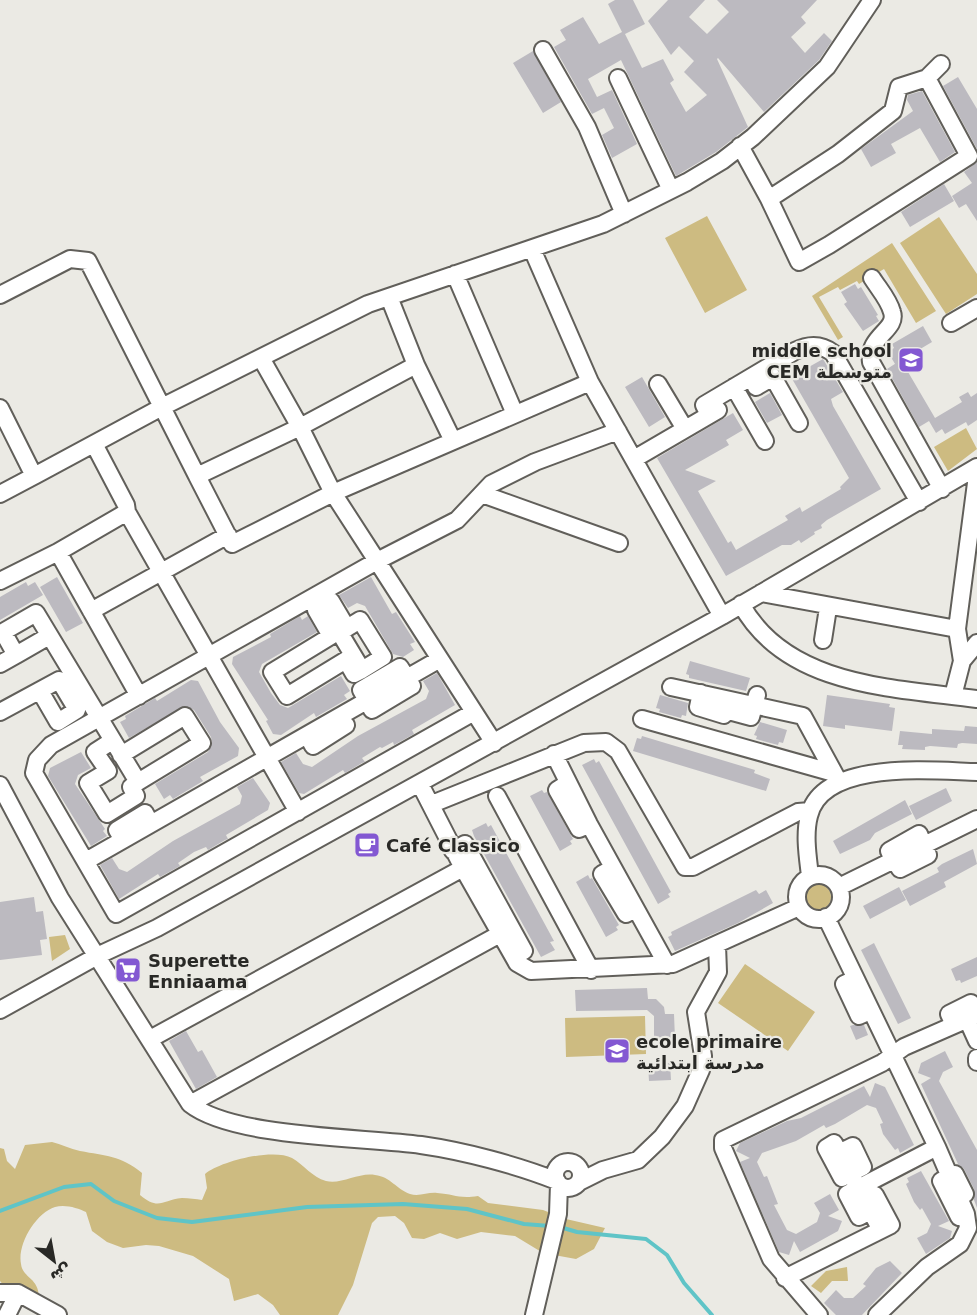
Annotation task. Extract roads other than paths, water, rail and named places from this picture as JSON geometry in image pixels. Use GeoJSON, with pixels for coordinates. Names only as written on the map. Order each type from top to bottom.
{"type":"FeatureCollection","features":[{"type":"Feature","properties":{"kind":"street"},"geometry":{"type":"LineString","coordinates":[[0,494],[162,407],[368,304],[532,249],[624,214],[671,190],[722,161],[827,67],[873,0]]}},
{"type":"Feature","properties":{"kind":"street"},"geometry":{"type":"LineString","coordinates":[[543,50],[587,127],[624,214]]}},
{"type":"Feature","properties":{"kind":"street"},"geometry":{"type":"LineString","coordinates":[[769,199],[837,154],[893,111],[899,87],[927,78],[941,64]]}},
{"type":"Feature","properties":{"kind":"street"},"geometry":{"type":"LineString","coordinates":[[618,78],[671,190]]}},
{"type":"Feature","properties":{"kind":"street"},"geometry":{"type":"LineString","coordinates":[[740,146],[769,199],[799,262],[969,156],[927,78]]}},
{"type":"Feature","properties":{"kind":"street"},"geometry":{"type":"LineString","coordinates":[[532,249],[590,382],[722,616]]}},
{"type":"Feature","properties":{"kind":"street"},"geometry":{"type":"LineString","coordinates":[[0,295],[70,259],[88,261],[232,544],[333,493],[590,382]]}},
{"type":"Feature","properties":{"kind":"street"},"geometry":{"type":"LineString","coordinates":[[455,274],[514,414]]}},
{"type":"Feature","properties":{"kind":"street"},"geometry":{"type":"LineString","coordinates":[[872,278],[891,309],[893,319],[888,328],[873,343],[871,362],[942,489]]}},
{"type":"Feature","properties":{"kind":"street"},"geometry":{"type":"LineString","coordinates":[[389,297],[416,365],[453,441]]}},
{"type":"Feature","properties":{"kind":"street"},"geometry":{"type":"LineString","coordinates":[[951,323],[977,308]]}},
{"type":"Feature","properties":{"kind":"street"},"geometry":{"type":"LineString","coordinates":[[737,392],[801,348],[816,346],[828,350],[833,354],[919,502]]}},
{"type":"Feature","properties":{"kind":"street"},"geometry":{"type":"LineString","coordinates":[[261,358],[300,427],[333,493],[494,742]]}},
{"type":"Feature","properties":{"kind":"street"},"geometry":{"type":"LineString","coordinates":[[197,476],[300,427],[416,365]]}},
{"type":"Feature","properties":{"kind":"street"},"geometry":{"type":"LineString","coordinates":[[634,459],[709,415],[704,405],[773,377],[799,423]]}},
{"type":"Feature","properties":{"kind":"street"},"geometry":{"type":"LineString","coordinates":[[658,384],[685,429]]}},
{"type":"Feature","properties":{"kind":"street"},"geometry":{"type":"LineString","coordinates":[[737,392],[765,441]]}},
{"type":"Feature","properties":{"kind":"street"},"geometry":{"type":"LineString","coordinates":[[0,408],[34,476]]}},
{"type":"Feature","properties":{"kind":"street"},"geometry":{"type":"LineString","coordinates":[[474,712],[116,914],[37,778],[34,766],[51,745],[139,696],[210,661],[320,600],[377,561],[457,520],[491,484],[535,462],[618,431]]}},
{"type":"Feature","properties":{"kind":"street"},"geometry":{"type":"LineString","coordinates":[[94,444],[127,512],[210,661]]}},
{"type":"Feature","properties":{"kind":"street"},"geometry":{"type":"LineString","coordinates":[[0,1010],[99,955],[157,928],[420,784],[722,616],[976,468]]}},
{"type":"Feature","properties":{"kind":"street"},"geometry":{"type":"LineString","coordinates":[[953,696],[962,661],[957,629],[976,468]]}},
{"type":"Feature","properties":{"kind":"street"},"geometry":{"type":"LineString","coordinates":[[482,494],[619,543]]}},
{"type":"Feature","properties":{"kind":"street"},"geometry":{"type":"LineString","coordinates":[[0,581],[58,552],[127,512]]}},
{"type":"Feature","properties":{"kind":"street"},"geometry":{"type":"LineString","coordinates":[[91,611],[162,574],[228,535]]}},
{"type":"Feature","properties":{"kind":"street"},"geometry":{"type":"LineString","coordinates":[[58,552],[139,696]]}},
{"type":"Feature","properties":{"kind":"street"},"geometry":{"type":"LineString","coordinates":[[761,593],[828,608],[957,629]]}},
{"type":"Feature","properties":{"kind":"street"},"geometry":{"type":"LineString","coordinates":[[320,600],[331,602],[347,628],[360,620],[383,657],[354,675],[346,660],[287,696],[272,672],[331,636],[316,610],[320,600]]}},
{"type":"Feature","properties":{"kind":"street"},"geometry":{"type":"LineString","coordinates":[[320,600],[362,670]]}},
{"type":"Feature","properties":{"kind":"street"},"geometry":{"type":"LineString","coordinates":[[741,604],[750,621],[763,635],[809,667],[884,687],[977,699]]}},
{"type":"Feature","properties":{"kind":"street"},"geometry":{"type":"LineString","coordinates":[[824,640],[828,608]]}},
{"type":"Feature","properties":{"kind":"street"},"geometry":{"type":"LineString","coordinates":[[16,655],[3,632],[36,613],[138,782]]}},
{"type":"Feature","properties":{"kind":"street"},"geometry":{"type":"LineString","coordinates":[[0,664],[49,636]]}},
{"type":"Feature","properties":{"kind":"street"},"geometry":{"type":"LineString","coordinates":[[962,661],[977,643]]}},
{"type":"Feature","properties":{"kind":"street"},"geometry":{"type":"LineString","coordinates":[[86,861],[128,837],[117,830],[144,813],[157,821],[180,807],[186,816],[227,790],[222,783],[307,735],[313,746],[353,720],[348,712],[367,701],[361,690],[400,667],[406,678],[440,659]]}},
{"type":"Feature","properties":{"kind":"street"},"geometry":{"type":"LineString","coordinates":[[210,661],[222,661],[259,722],[249,728],[298,812]]}},
{"type":"Feature","properties":{"kind":"street"},"geometry":{"type":"LineString","coordinates":[[671,687],[702,693],[698,707],[724,715],[725,710],[751,717],[758,693],[798,714],[806,719],[836,777]]}},
{"type":"Feature","properties":{"kind":"street"},"geometry":{"type":"LineString","coordinates":[[0,712],[40,691]]}},
{"type":"Feature","properties":{"kind":"street"},"geometry":{"type":"LineString","coordinates":[[185,716],[202,743],[138,782],[131,787],[136,796],[107,814],[88,783],[108,771],[95,752],[117,748],[185,716]]}},
{"type":"Feature","properties":{"kind":"street"},"geometry":{"type":"LineString","coordinates":[[642,719],[836,777],[890,772],[977,772]]}},
{"type":"Feature","properties":{"kind":"street"},"geometry":{"type":"LineString","coordinates":[[432,804],[554,753],[584,743],[606,742],[618,751],[632,776],[623,782],[652,833],[661,828],[680,862],[688,868],[798,812],[810,811]]}},
{"type":"Feature","properties":{"kind":"street"},"geometry":{"type":"LineString","coordinates":[[554,753],[568,783],[557,790],[579,829],[589,824],[613,868],[602,874],[626,914],[636,909],[667,965]]}},
{"type":"Feature","properties":{"kind":"street"},"geometry":{"type":"LineString","coordinates":[[810,876],[807,826],[810,811],[836,777]]}},
{"type":"Feature","properties":{"kind":"street"},"geometry":{"type":"LineString","coordinates":[[420,784],[462,868],[514,957],[524,969],[591,970],[667,965],[799,908]]}},
{"type":"Feature","properties":{"kind":"street"},"geometry":{"type":"LineString","coordinates":[[0,785],[60,898],[99,955],[190,1104],[202,1113],[261,1127],[310,1136],[422,1145],[567,1178],[638,1160],[652,1149],[685,1106],[696,1084],[703,1056],[696,1012],[718,972],[717,945]]}},
{"type":"Feature","properties":{"kind":"street"},"geometry":{"type":"LineString","coordinates":[[497,796],[591,970]]}},
{"type":"Feature","properties":{"kind":"street"},"geometry":{"type":"LineString","coordinates":[[839,887],[977,819]]}},
{"type":"Feature","properties":{"kind":"street"},"geometry":{"type":"LineString","coordinates":[[453,851],[465,844],[524,951],[514,957]]}},
{"type":"Feature","properties":{"kind":"street"},"geometry":{"type":"LineString","coordinates":[[150,1040],[462,868]]}},
{"type":"Feature","properties":{"kind":"street"},"geometry":{"type":"LineString","coordinates":[[810,876],[826,876],[839,887],[839,905],[826,918],[811,917],[799,908],[797,891],[802,882],[810,876]]}},
{"type":"Feature","properties":{"kind":"street"},"geometry":{"type":"LineString","coordinates":[[826,918],[855,979],[844,984],[859,1016],[870,1011],[937,1147],[949,1178]]}},
{"type":"Feature","properties":{"kind":"street"},"geometry":{"type":"LineString","coordinates":[[190,1104],[500,934]]}},
{"type":"Feature","properties":{"kind":"street"},"geometry":{"type":"LineString","coordinates":[[819,1315],[771,1259],[756,1230],[723,1148],[723,1140],[882,1063],[904,1047],[969,1018],[977,1041]]}},
{"type":"Feature","properties":{"kind":"street"},"geometry":{"type":"LineString","coordinates":[[839,1153],[852,1146],[858,1156],[863,1167],[861,1193]]}},
{"type":"Feature","properties":{"kind":"street"},"geometry":{"type":"LineString","coordinates":[[861,1193],[937,1147]]}},
{"type":"Feature","properties":{"kind":"street"},"geometry":{"type":"LineString","coordinates":[[877,1315],[927,1267],[960,1244],[968,1228],[966,1214],[958,1198],[965,1194],[955,1174],[941,1181],[959,1217],[966,1214]]}},
{"type":"Feature","properties":{"kind":"street"},"geometry":{"type":"LineString","coordinates":[[534,1315],[567,1178]]}},
{"type":"Feature","properties":{"kind":"street"},"geometry":{"type":"LineString","coordinates":[[861,1193],[875,1195],[891,1225],[877,1232],[843,1249],[839,1240],[812,1255],[821,1271],[878,1240],[877,1232]]}},
{"type":"Feature","properties":{"kind":"street"},"geometry":{"type":"LineString","coordinates":[[785,1278],[817,1262]]}},
{"type":"Feature","properties":{"kind":"street"},"geometry":{"type":"LineString","coordinates":[[0,1293],[18,1293],[58,1315]]}},
{"type":"Feature","properties":{"kind":"street"},"geometry":{"type":"LineString","coordinates":[[7,1315],[18,1293]]}},
{"type":"Feature","properties":{"kind":"waterway"},"geometry":{"type":"LineString","coordinates":[[0,1211],[64,1187],[91,1184],[114,1201],[157,1218],[192,1222],[307,1207],[403,1204],[467,1209],[524,1224],[550,1226]]}},
{"type":"Feature","properties":{"kind":"waterway"},"geometry":{"type":"LineString","coordinates":[[560,1227],[577,1232],[646,1239],[667,1255],[684,1283],[712,1315]]}},
{"type":"Feature","properties":{"kind":"place","name":"middle school CEM متوسطة"},"geometry":{"type":"Point","coordinates":[911,360]}},
{"type":"Feature","properties":{"kind":"place","name":"Café Classico"},"geometry":{"type":"Point","coordinates":[367,845]}},
{"type":"Feature","properties":{"kind":"place","name":"Superette Enniaama"},"geometry":{"type":"Point","coordinates":[128,970]}},
{"type":"Feature","properties":{"kind":"place","name":"ecole primaire مدرسة ابتدائية"},"geometry":{"type":"Point","coordinates":[617,1051]}}]}
